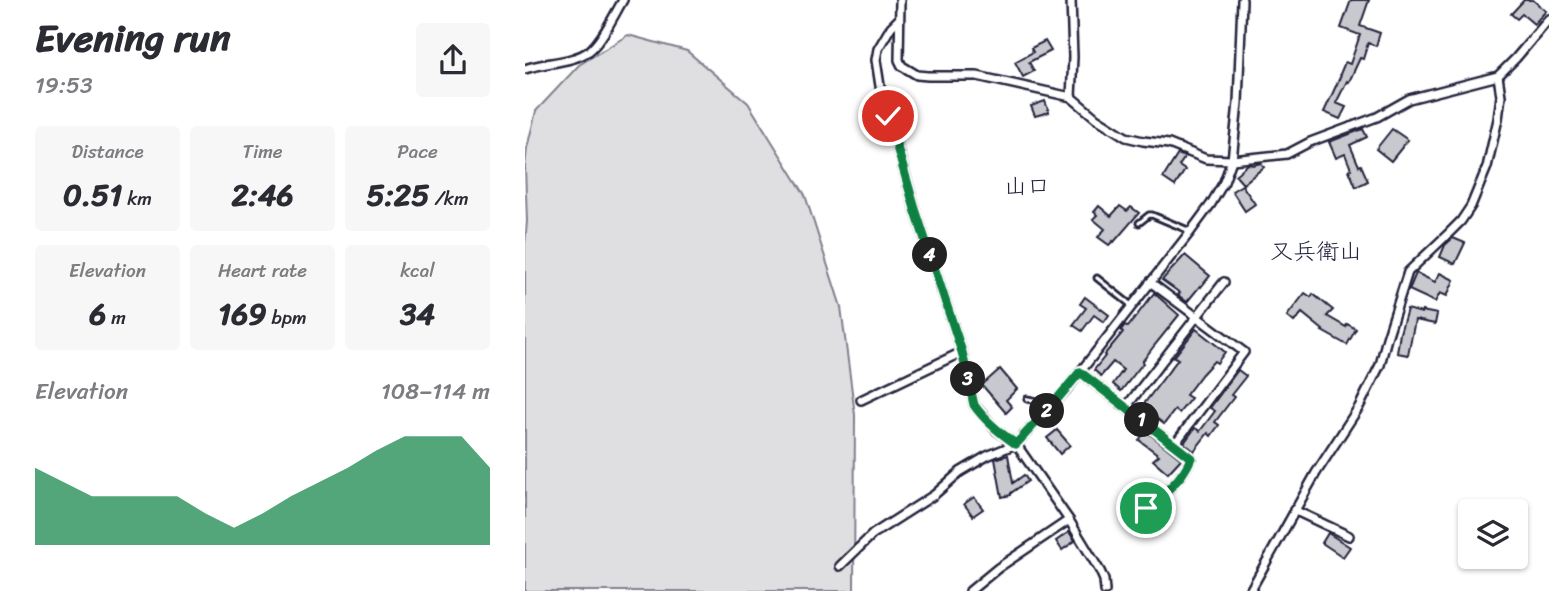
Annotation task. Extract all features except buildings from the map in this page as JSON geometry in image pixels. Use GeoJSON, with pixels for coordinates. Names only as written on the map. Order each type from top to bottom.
{"type":"FeatureCollection","features":[{"type":"Feature","properties":{"kind":"street"},"geometry":{"type":"LineString","coordinates":[[525,69],[576,57],[590,50],[623,0]]}},
{"type":"Feature","properties":{"kind":"street"},"geometry":{"type":"LineString","coordinates":[[900,0],[899,60],[907,71],[928,76],[977,76],[1072,97],[1096,118],[1126,137],[1169,144],[1206,159],[1231,160],[1286,154],[1377,117],[1409,99],[1498,76],[1549,19]]}},
{"type":"Feature","properties":{"kind":"street"},"geometry":{"type":"LineString","coordinates":[[1071,0],[1072,97]]}},
{"type":"Feature","properties":{"kind":"street"},"geometry":{"type":"LineString","coordinates":[[840,566],[873,534],[934,495],[960,472],[987,456],[1016,444],[1080,372],[1191,232],[1228,174],[1238,103],[1242,0]]}},
{"type":"Feature","properties":{"kind":"street"},"geometry":{"type":"LineString","coordinates":[[899,19],[878,49],[876,60],[880,86],[915,209],[962,352],[974,405],[996,430],[1016,444],[1069,520],[1100,571],[1105,591]]}},
{"type":"Feature","properties":{"kind":"street"},"geometry":{"type":"LineString","coordinates":[[1250,591],[1316,473],[1360,407],[1380,365],[1408,272],[1461,221],[1471,206],[1487,167],[1498,119],[1501,96],[1498,76]]}},
{"type":"Feature","properties":{"kind":"street"},"geometry":{"type":"LineString","coordinates":[[1150,282],[1244,352],[1174,445]]}},
{"type":"Feature","properties":{"kind":"street"},"geometry":{"type":"LineString","coordinates":[[1126,407],[1224,282]]}},
{"type":"Feature","properties":{"kind":"street"},"geometry":{"type":"LineString","coordinates":[[861,400],[962,352]]}},
{"type":"Feature","properties":{"kind":"street"},"geometry":{"type":"LineString","coordinates":[[1080,372],[1191,458],[1185,472],[1168,491],[1146,508]]}},
{"type":"Feature","properties":{"kind":"street"},"geometry":{"type":"LineString","coordinates":[[1294,510],[1349,536]]}},
{"type":"Feature","properties":{"kind":"street"},"geometry":{"type":"LineString","coordinates":[[970,591],[1069,520]]}},
{"type":"Feature","properties":{"kind":"lane"},"geometry":{"type":"LineString","coordinates":[[1139,223],[1152,215],[1191,232]]}},
{"type":"Feature","properties":{"kind":"lane"},"geometry":{"type":"LineString","coordinates":[[1097,278],[1133,306]]}},
{"type":"Feature","properties":{"kind":"lane"},"geometry":{"type":"LineString","coordinates":[[1027,399],[1053,404]]}},
{"type":"Feature","properties":{"kind":"shaded area"},"geometry":{"type":"Polygon","coordinates":[[[628,35],[687,51],[748,103],[805,195],[841,307],[855,415],[854,591],[525,591],[527,148],[536,111],[579,65],[628,35]]]}},
{"type":"Feature","properties":{"kind":"district","name":"山口"},"geometry":{"type":"Point","coordinates":[1027,186]}},
{"type":"Feature","properties":{"kind":"district","name":"又兵衛山"},"geometry":{"type":"Point","coordinates":[1316,251]}},
{"type":"Feature","properties":{"kind":"route"},"geometry":{"type":"LineString","coordinates":[[888,116],[962,352],[974,405],[996,430],[1016,444],[1080,372],[1191,458],[1185,472],[1168,491],[1146,508]]}}]}
